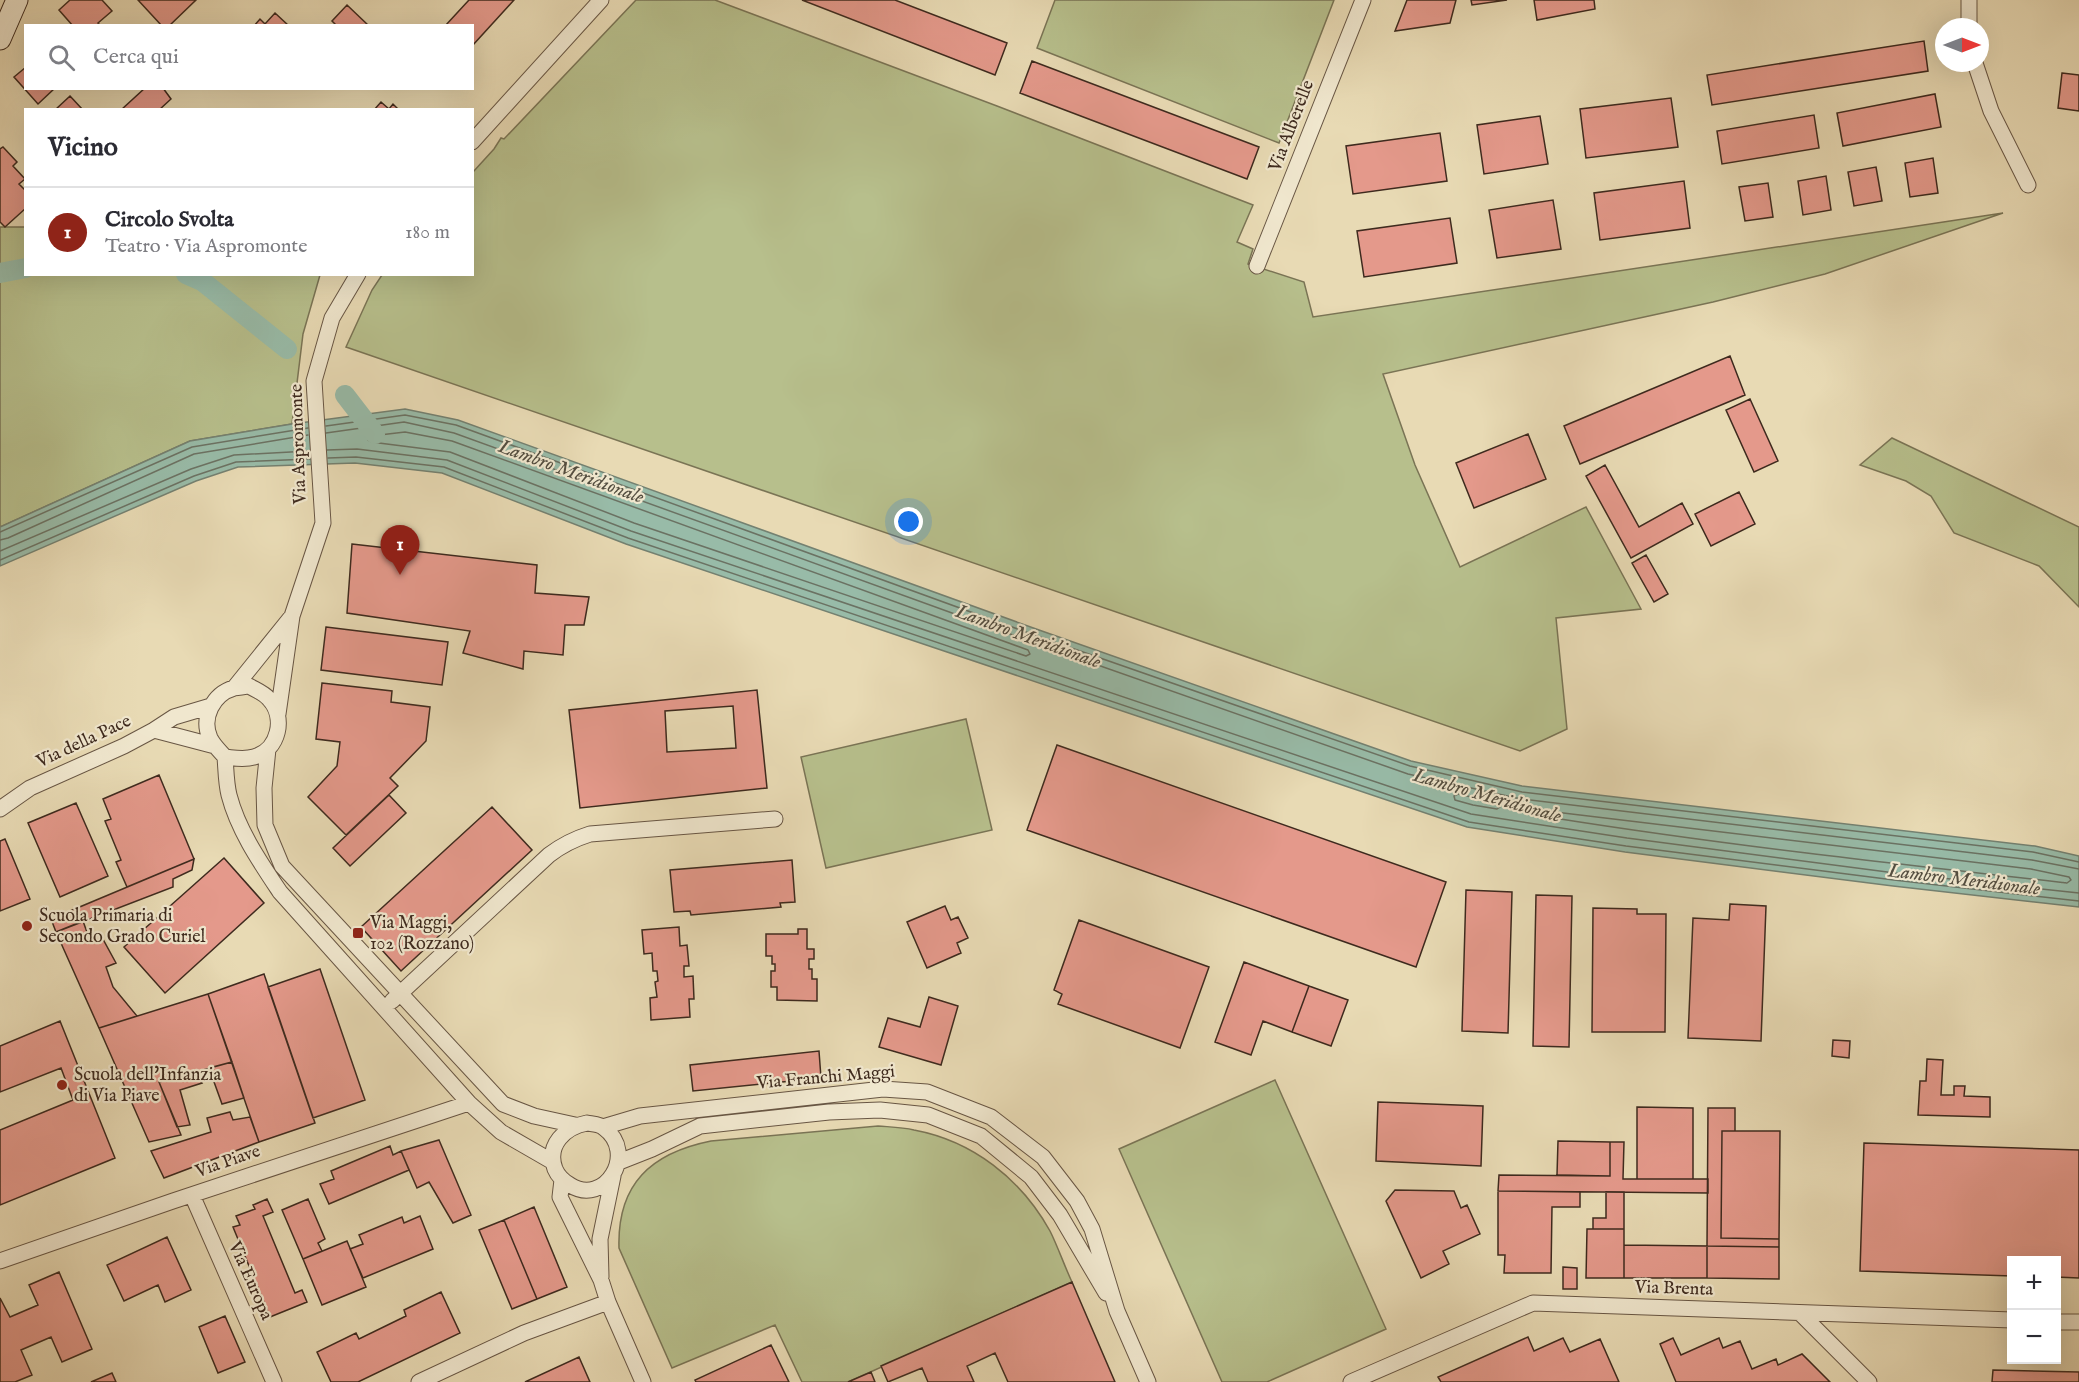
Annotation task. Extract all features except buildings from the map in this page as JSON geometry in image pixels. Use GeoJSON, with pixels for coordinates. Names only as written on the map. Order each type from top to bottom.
{"type":"FeatureCollection","features":[{"type":"Feature","properties":{"kind":"main road"},"geometry":{"type":"LineString","coordinates":[[0,39],[17,0]]}},
{"type":"Feature","properties":{"kind":"street"},"geometry":{"type":"LineString","coordinates":[[474,140],[601,0]]}},
{"type":"Feature","properties":{"kind":"street","name":"Via Alberelle"},"geometry":{"type":"LineString","coordinates":[[1257,266],[1363,0]]}},
{"type":"Feature","properties":{"kind":"street"},"geometry":{"type":"LineString","coordinates":[[1969,18],[1970,0]]}},
{"type":"Feature","properties":{"kind":"street"},"geometry":{"type":"LineString","coordinates":[[1978,72],[1991,111],[2028,185]]}},
{"type":"Feature","properties":{"kind":"street","name":"Via Aspromonte"},"geometry":{"type":"LineString","coordinates":[[278,714],[292,616],[323,523],[314,381],[332,318],[357,276]]}},
{"type":"Feature","properties":{"kind":"street","name":"Via Aspromonte"},"geometry":{"type":"LineString","coordinates":[[234,688],[292,616]]}},
{"type":"Feature","properties":{"kind":"street"},"geometry":{"type":"LineString","coordinates":[[220,751],[243,759],[256,757],[268,749],[278,733],[278,714],[268,698],[261,692],[249,687],[234,688],[221,694],[207,718],[207,728],[220,751],[235,812],[255,855],[280,892],[469,1103],[501,1132],[553,1162]]}},
{"type":"Feature","properties":{"kind":"street","name":"Via della Pace"},"geometry":{"type":"LineString","coordinates":[[0,809],[30,788],[154,730],[174,717],[212,706]]}},
{"type":"Feature","properties":{"kind":"street","name":"Via della Pace"},"geometry":{"type":"LineString","coordinates":[[154,730],[220,751]]}},
{"type":"Feature","properties":{"kind":"street"},"geometry":{"type":"LineString","coordinates":[[268,749],[264,788],[265,825],[282,866],[503,1104],[534,1116],[574,1125],[586,1123],[603,1127],[616,1141],[616,1169],[600,1239],[601,1280]]}},
{"type":"Feature","properties":{"kind":"street"},"geometry":{"type":"LineString","coordinates":[[384,1007],[549,855],[574,839],[590,834],[775,819]]}},
{"type":"Feature","properties":{"kind":"street","name":"Via Franchi Maggi"},"geometry":{"type":"LineString","coordinates":[[603,1127],[640,1116],[883,1089],[927,1092],[991,1116],[1043,1157],[1077,1201],[1092,1228],[1117,1311],[1148,1382]]}},
{"type":"Feature","properties":{"kind":"street","name":"Via Piave"},"geometry":{"type":"LineString","coordinates":[[0,1261],[469,1103]]}},
{"type":"Feature","properties":{"kind":"street","name":"Via Franchi Maggi"},"geometry":{"type":"LineString","coordinates":[[616,1169],[700,1126],[829,1112],[880,1110],[928,1115],[981,1136],[1031,1177],[1060,1215],[1117,1311]]}},
{"type":"Feature","properties":{"kind":"street"},"geometry":{"type":"LineString","coordinates":[[574,1125],[564,1132],[555,1145],[553,1162],[562,1180],[574,1188],[587,1190],[600,1187],[616,1169]]}},
{"type":"Feature","properties":{"kind":"street"},"geometry":{"type":"LineString","coordinates":[[562,1180],[560,1197],[601,1280],[608,1302],[643,1382]]}},
{"type":"Feature","properties":{"kind":"street","name":"Via Europa"},"geometry":{"type":"LineString","coordinates":[[192,1195],[274,1382]]}},
{"type":"Feature","properties":{"kind":"street"},"geometry":{"type":"LineString","coordinates":[[419,1382],[525,1333],[608,1302]]}},
{"type":"Feature","properties":{"kind":"street","name":"Via Brenta"},"geometry":{"type":"LineString","coordinates":[[1352,1382],[1533,1303],[2007,1320]]}},
{"type":"Feature","properties":{"kind":"street"},"geometry":{"type":"LineString","coordinates":[[1801,1314],[1869,1382]]}},
{"type":"Feature","properties":{"kind":"street"},"geometry":{"type":"LineString","coordinates":[[2061,1322],[2079,1323]]}},
{"type":"Feature","properties":{"kind":"shaded area"},"geometry":{"type":"Polygon","coordinates":[[[636,0],[715,0],[1253,205],[1237,242],[1253,249],[1248,264],[1304,282],[1313,317],[2003,213],[1825,274],[1713,302],[1383,374],[1415,465],[1460,567],[1586,507],[1641,609],[1556,618],[1567,729],[1520,751],[346,347],[372,290],[381,276],[474,276],[474,171],[501,138],[504,139],[636,0]]]}},
{"type":"Feature","properties":{"kind":"shaded area"},"geometry":{"type":"Polygon","coordinates":[[[1055,0],[1334,0],[1279,143],[1037,48],[1055,0]]]}},
{"type":"Feature","properties":{"kind":"shaded area"},"geometry":{"type":"Polygon","coordinates":[[[0,227],[24,227],[24,276],[320,276],[303,334],[292,424],[190,441],[0,527],[0,227]]]}},
{"type":"Feature","properties":{"kind":"shaded area"},"geometry":{"type":"Polygon","coordinates":[[[1892,438],[2079,527],[2079,607],[2039,566],[1954,533],[1931,496],[1906,481],[1860,465],[1892,438]]]}},
{"type":"Feature","properties":{"kind":"shaded area"},"geometry":{"type":"Polygon","coordinates":[[[966,719],[992,830],[826,868],[801,757],[966,719]]]}},
{"type":"Feature","properties":{"kind":"shaded area"},"geometry":{"type":"Polygon","coordinates":[[[1275,1080],[1386,1329],[1267,1382],[1222,1382],[1119,1149],[1275,1080]]]}},
{"type":"Feature","properties":{"kind":"shaded area"},"geometry":{"type":"Polygon","coordinates":[[[878,1126],[905,1128],[936,1135],[975,1153],[993,1165],[1010,1179],[1038,1212],[1050,1231],[1072,1282],[848,1382],[802,1382],[775,1325],[672,1368],[619,1248],[624,1206],[631,1189],[642,1175],[655,1163],[671,1154],[711,1141],[878,1126]]]}},
{"type":"Feature","properties":{"kind":"water","name":"Lambro Meridionale"},"geometry":{"type":"Polygon","coordinates":[[[405,409],[458,420],[1039,630],[1411,761],[1522,786],[2035,846],[2079,856],[2079,907],[1625,852],[1467,827],[626,544],[442,473],[355,463],[238,467],[196,481],[0,566],[0,527],[190,441],[405,409]]]}},
{"type":"Feature","properties":{"kind":"waterway"},"geometry":{"type":"LineString","coordinates":[[0,273],[24,268]]}},
{"type":"Feature","properties":{"kind":"waterway"},"geometry":{"type":"LineString","coordinates":[[191,276],[202,281],[287,349]]}},
{"type":"Feature","properties":{"kind":"waterway"},"geometry":{"type":"LineString","coordinates":[[345,395],[375,434]]}},
{"type":"Feature","properties":{"kind":"place","name":"Circolo Svolta"},"geometry":{"type":"Point","coordinates":[400,575]}},
{"type":"Feature","properties":{"kind":"place","name":"Scuola Primaria di Secondo Grado Curiel"},"geometry":{"type":"Point","coordinates":[27,926]}},
{"type":"Feature","properties":{"kind":"place","name":"Via Maggi, 102 (Rozzano)"},"geometry":{"type":"Point","coordinates":[358,933]}},
{"type":"Feature","properties":{"kind":"place","name":"Scuola dell'Infanzia di Via Piave"},"geometry":{"type":"Point","coordinates":[62,1085]}}]}
